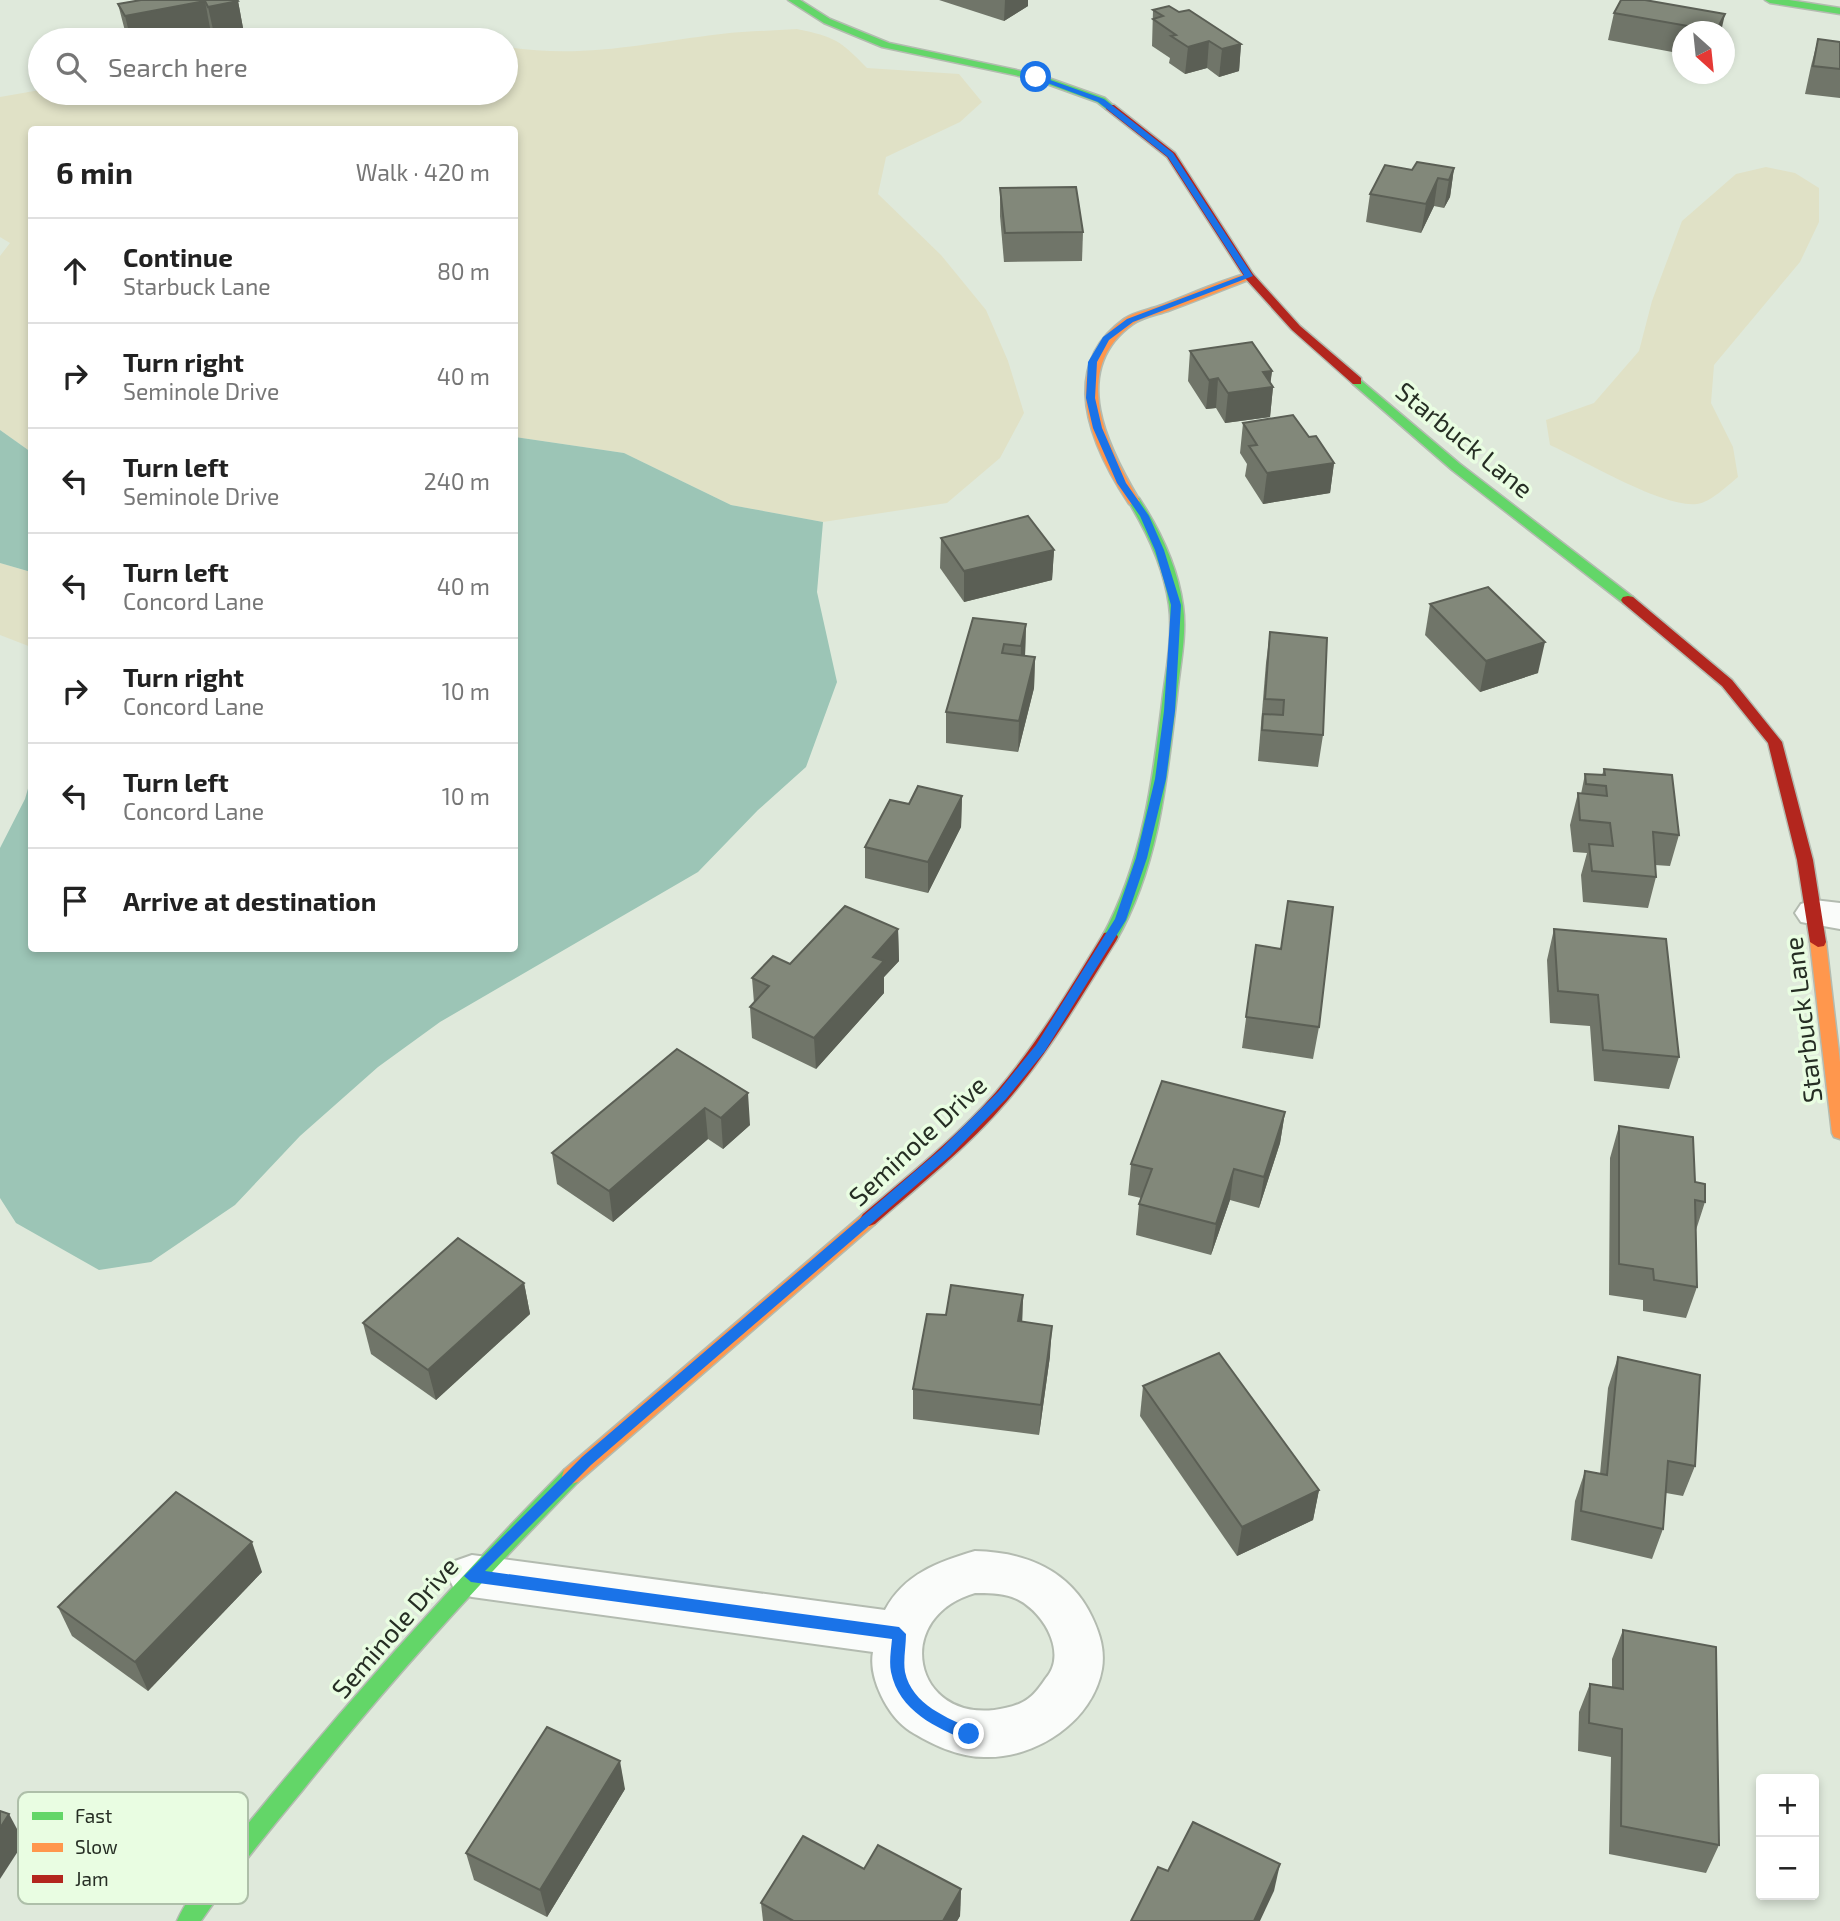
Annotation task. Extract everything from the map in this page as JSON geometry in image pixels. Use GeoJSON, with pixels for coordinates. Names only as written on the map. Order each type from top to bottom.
{"type":"FeatureCollection","features":[{"type":"Feature","properties":{"kind":"street","name":"Starbuck Lane"},"geometry":{"type":"LineString","coordinates":[[793,0],[827,21],[886,44],[1036,77],[1101,100],[1171,155],[1249,276],[1296,328],[1456,467],[1614,587],[1727,683],[1775,742],[1805,860],[1827,914],[1840,1133]]}},
{"type":"Feature","properties":{"kind":"street"},"geometry":{"type":"LineString","coordinates":[[1770,0],[1840,11]]}},
{"type":"Feature","properties":{"kind":"street","name":"Seminole Drive"},"geometry":{"type":"LineString","coordinates":[[248,1841],[348,1716],[471,1576],[586,1461],[946,1153],[1002,1096],[1040,1048],[1121,920],[1142,858],[1160,779],[1170,711],[1176,605],[1160,550],[1144,516],[1122,483],[1097,428],[1091,398],[1093,362],[1106,339],[1130,320],[1249,276]]}},
{"type":"Feature","properties":{"kind":"street"},"geometry":{"type":"LineString","coordinates":[[471,1576],[899,1634]]}},
{"type":"Feature","properties":{"kind":"street","name":"Seminole Drive"},"geometry":{"type":"LineString","coordinates":[[188,1921],[199,1904]]}},
{"type":"Feature","properties":{"kind":"shaded area"},"geometry":{"type":"Polygon","coordinates":[[[797,29],[820,35],[836,41],[867,68],[959,74],[982,102],[960,122],[886,157],[878,194],[941,255],[986,310],[1008,361],[1024,413],[1000,458],[947,503],[823,522],[731,505],[624,453],[518,437],[518,126],[28,126],[28,450],[0,430],[0,256],[10,243],[0,237],[0,97],[28,92],[28,105],[518,105],[518,48],[588,51],[730,33],[797,29]]]}},
{"type":"Feature","properties":{"kind":"shaded area"},"geometry":{"type":"Polygon","coordinates":[[[1766,167],[1795,173],[1819,188],[1819,222],[1800,262],[1714,365],[1711,403],[1733,447],[1738,477],[1708,500],[1697,504],[1682,503],[1664,499],[1623,482],[1550,445],[1546,420],[1594,403],[1639,351],[1652,301],[1682,221],[1736,174],[1766,167]]]}},
{"type":"Feature","properties":{"kind":"shaded area"},"geometry":{"type":"Polygon","coordinates":[[[0,430],[28,450],[28,571],[0,563],[0,430]]]}},
{"type":"Feature","properties":{"kind":"shaded area"},"geometry":{"type":"Polygon","coordinates":[[[518,437],[624,453],[731,505],[823,522],[817,592],[837,682],[806,767],[758,810],[698,872],[440,1022],[378,1067],[300,1136],[235,1205],[151,1262],[99,1270],[16,1223],[0,1198],[0,848],[28,788],[28,952],[518,952],[518,437]]]}},
{"type":"Feature","properties":{"kind":"shaded area"},"geometry":{"type":"Polygon","coordinates":[[[0,563],[28,571],[28,646],[0,635],[0,563]]]}},
{"type":"Feature","properties":{"kind":"building"},"geometry":{"type":"Polygon","coordinates":[[[141,0],[238,1],[208,7],[205,1],[125,16],[118,4],[141,0]]]}},
{"type":"Feature","properties":{"kind":"building"},"geometry":{"type":"Polygon","coordinates":[[[1621,0],[1645,0],[1725,14],[1721,21],[1672,21],[1672,23],[1614,13],[1621,0]]]}},
{"type":"Feature","properties":{"kind":"building"},"geometry":{"type":"Polygon","coordinates":[[[1169,6],[1179,12],[1189,10],[1241,44],[1222,49],[1209,41],[1188,47],[1153,19],[1163,16],[1153,10],[1169,6]]]}},
{"type":"Feature","properties":{"kind":"building"},"geometry":{"type":"Polygon","coordinates":[[[1818,39],[1840,42],[1840,69],[1813,66],[1818,39]]]}},
{"type":"Feature","properties":{"kind":"building"},"geometry":{"type":"Polygon","coordinates":[[[1417,162],[1454,168],[1449,180],[1438,178],[1426,204],[1370,194],[1385,165],[1412,170],[1417,162]]]}},
{"type":"Feature","properties":{"kind":"building"},"geometry":{"type":"Polygon","coordinates":[[[1076,187],[1083,232],[1005,233],[1000,188],[1076,187]]]}},
{"type":"Feature","properties":{"kind":"building"},"geometry":{"type":"Polygon","coordinates":[[[1252,342],[1272,371],[1263,372],[1273,387],[1228,393],[1218,378],[1209,380],[1190,351],[1252,342]]]}},
{"type":"Feature","properties":{"kind":"building"},"geometry":{"type":"Polygon","coordinates":[[[1293,415],[1309,437],[1316,436],[1334,463],[1267,473],[1249,446],[1257,445],[1243,423],[1293,415]]]}},
{"type":"Feature","properties":{"kind":"building"},"geometry":{"type":"Polygon","coordinates":[[[1028,516],[1054,550],[964,571],[941,538],[1028,516]]]}},
{"type":"Feature","properties":{"kind":"building"},"geometry":{"type":"Polygon","coordinates":[[[1488,587],[1545,642],[1486,661],[1430,604],[1488,587]]]}},
{"type":"Feature","properties":{"kind":"building"},"geometry":{"type":"Polygon","coordinates":[[[973,618],[1026,624],[1021,646],[1004,644],[1002,653],[1035,657],[1019,721],[946,712],[973,618]]]}},
{"type":"Feature","properties":{"kind":"building"},"geometry":{"type":"Polygon","coordinates":[[[1270,632],[1327,638],[1323,735],[1262,730],[1263,714],[1283,715],[1284,700],[1265,699],[1270,632]]]}},
{"type":"Feature","properties":{"kind":"building"},"geometry":{"type":"Polygon","coordinates":[[[1604,769],[1672,775],[1679,835],[1653,832],[1656,877],[1592,871],[1589,844],[1613,846],[1610,823],[1580,820],[1578,793],[1607,796],[1606,786],[1586,784],[1585,774],[1605,775],[1604,769]]]}},
{"type":"Feature","properties":{"kind":"building"},"geometry":{"type":"Polygon","coordinates":[[[918,786],[962,796],[928,862],[865,847],[890,800],[909,804],[918,786]]]}},
{"type":"Feature","properties":{"kind":"building"},"geometry":{"type":"Polygon","coordinates":[[[1288,901],[1333,907],[1319,1027],[1246,1017],[1256,945],[1281,949],[1288,901]]]}},
{"type":"Feature","properties":{"kind":"building"},"geometry":{"type":"Polygon","coordinates":[[[845,906],[898,929],[873,957],[884,961],[814,1038],[750,1007],[769,986],[752,978],[773,956],[790,964],[845,906]]]}},
{"type":"Feature","properties":{"kind":"building"},"geometry":{"type":"Polygon","coordinates":[[[1554,929],[1666,939],[1679,1057],[1603,1050],[1598,995],[1558,991],[1554,929]]]}},
{"type":"Feature","properties":{"kind":"building"},"geometry":{"type":"Polygon","coordinates":[[[677,1049],[748,1093],[721,1118],[705,1108],[609,1191],[552,1153],[677,1049]]]}},
{"type":"Feature","properties":{"kind":"building"},"geometry":{"type":"Polygon","coordinates":[[[1162,1081],[1285,1112],[1264,1177],[1234,1169],[1216,1224],[1139,1204],[1152,1169],[1131,1164],[1162,1081]]]}},
{"type":"Feature","properties":{"kind":"building"},"geometry":{"type":"Polygon","coordinates":[[[1619,1126],[1693,1137],[1695,1182],[1705,1184],[1705,1202],[1695,1200],[1697,1287],[1654,1280],[1653,1269],[1619,1264],[1619,1126]]]}},
{"type":"Feature","properties":{"kind":"building"},"geometry":{"type":"Polygon","coordinates":[[[458,1238],[524,1283],[428,1370],[363,1323],[458,1238]]]}},
{"type":"Feature","properties":{"kind":"building"},"geometry":{"type":"Polygon","coordinates":[[[951,1285],[1023,1295],[1018,1321],[1052,1326],[1041,1405],[913,1389],[927,1314],[946,1315],[951,1285]]]}},
{"type":"Feature","properties":{"kind":"building"},"geometry":{"type":"Polygon","coordinates":[[[1219,1353],[1319,1490],[1242,1527],[1143,1386],[1219,1353]]]}},
{"type":"Feature","properties":{"kind":"building"},"geometry":{"type":"Polygon","coordinates":[[[1618,1357],[1700,1375],[1695,1466],[1668,1461],[1663,1529],[1581,1511],[1585,1471],[1607,1475],[1618,1357]]]}},
{"type":"Feature","properties":{"kind":"building"},"geometry":{"type":"Polygon","coordinates":[[[176,1492],[252,1542],[135,1662],[58,1607],[176,1492]]]}},
{"type":"Feature","properties":{"kind":"building"},"geometry":{"type":"Polygon","coordinates":[[[1623,1630],[1716,1647],[1719,1845],[1621,1826],[1622,1729],[1589,1723],[1590,1684],[1623,1689],[1623,1630]]]}},
{"type":"Feature","properties":{"kind":"building"},"geometry":{"type":"Polygon","coordinates":[[[547,1727],[620,1761],[540,1890],[466,1853],[547,1727]]]}},
{"type":"Feature","properties":{"kind":"building"},"geometry":{"type":"Polygon","coordinates":[[[0,1811],[9,1814],[0,1828],[0,1811]]]}},
{"type":"Feature","properties":{"kind":"building"},"geometry":{"type":"Polygon","coordinates":[[[1193,1822],[1280,1864],[1254,1921],[1131,1921],[1158,1867],[1168,1871],[1193,1822]]]}},
{"type":"Feature","properties":{"kind":"building"},"geometry":{"type":"Polygon","coordinates":[[[803,1836],[864,1869],[878,1845],[961,1889],[943,1921],[791,1921],[761,1903],[803,1836]]]}},
{"type":"Feature","properties":{"kind":"traffic: fast"},"geometry":{"type":"LineString","coordinates":[[793,0],[827,21],[886,45],[1036,77],[1101,100],[1110,107]]}},
{"type":"Feature","properties":{"kind":"traffic: fast"},"geometry":{"type":"LineString","coordinates":[[1770,0],[1840,11]]}},
{"type":"Feature","properties":{"kind":"traffic: fast"},"geometry":{"type":"LineString","coordinates":[[1357,381],[1456,467],[1628,600]]}},
{"type":"Feature","properties":{"kind":"traffic: fast"},"geometry":{"type":"LineString","coordinates":[[1110,937],[1124,911],[1145,852],[1163,755],[1177,638],[1176,604],[1170,578],[1154,537],[1134,501]]}},
{"type":"Feature","properties":{"kind":"traffic: fast"},"geometry":{"type":"LineString","coordinates":[[248,1840],[391,1669],[497,1552],[571,1476]]}},
{"type":"Feature","properties":{"kind":"traffic: fast"},"geometry":{"type":"LineString","coordinates":[[188,1921],[200,1904]]}},
{"type":"Feature","properties":{"kind":"traffic: slow"},"geometry":{"type":"LineString","coordinates":[[1134,501],[1109,457],[1099,432],[1091,383],[1096,360],[1108,339],[1129,321],[1249,276]]}},
{"type":"Feature","properties":{"kind":"traffic: slow"},"geometry":{"type":"LineString","coordinates":[[1818,942],[1840,1133]]}},
{"type":"Feature","properties":{"kind":"traffic: slow"},"geometry":{"type":"LineString","coordinates":[[571,1476],[869,1219]]}},
{"type":"Feature","properties":{"kind":"traffic: jam"},"geometry":{"type":"LineString","coordinates":[[1110,107],[1171,155],[1249,276],[1296,328],[1357,381]]}},
{"type":"Feature","properties":{"kind":"traffic: jam"},"geometry":{"type":"LineString","coordinates":[[1628,600],[1727,683],[1775,742],[1805,860],[1818,942]]}},
{"type":"Feature","properties":{"kind":"traffic: jam"},"geometry":{"type":"LineString","coordinates":[[869,1219],[955,1144],[1002,1096],[1046,1038],[1110,937]]}},
{"type":"Feature","properties":{"kind":"route"},"geometry":{"type":"LineString","coordinates":[[969,1734],[935,1720],[918,1707],[906,1691],[898,1671],[899,1634],[471,1576],[586,1461],[946,1153],[1002,1096],[1040,1048],[1121,920],[1142,858],[1160,779],[1170,711],[1176,605],[1160,550],[1144,516],[1108,457],[1097,428],[1091,398],[1093,362],[1106,339],[1130,320],[1249,276],[1171,155],[1101,100],[1036,77]]}}]}
